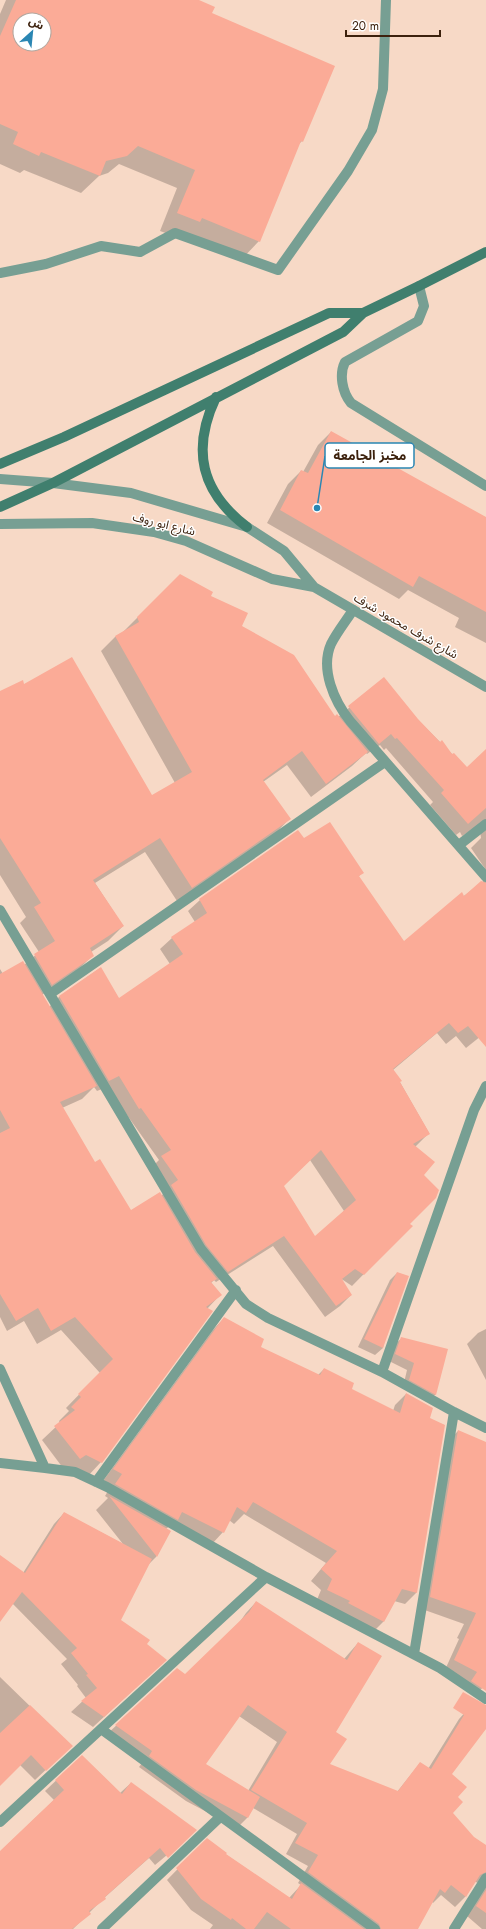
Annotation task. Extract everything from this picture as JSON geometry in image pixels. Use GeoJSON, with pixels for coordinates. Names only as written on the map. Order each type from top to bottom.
{"type":"FeatureCollection","features":[{"type":"Feature","properties":{"kind":"main road"},"geometry":{"type":"LineString","coordinates":[[0,507],[53,483],[343,332],[363,313],[486,252]]}},
{"type":"Feature","properties":{"kind":"main road"},"geometry":{"type":"LineString","coordinates":[[0,464],[86,427],[329,313],[363,313]]}},
{"type":"Feature","properties":{"kind":"main road"},"geometry":{"type":"LineString","coordinates":[[216,397],[207,417],[203,437],[203,458],[208,479],[217,498],[231,515],[248,527]]}},
{"type":"Feature","properties":{"kind":"street"},"geometry":{"type":"LineString","coordinates":[[0,273],[46,264],[101,246],[140,252],[175,233],[278,270],[348,171],[372,130],[384,89],[386,0]]}},
{"type":"Feature","properties":{"kind":"street"},"geometry":{"type":"LineString","coordinates":[[419,286],[424,306],[418,321],[346,362],[342,368],[346,397],[351,403],[486,486]]}},
{"type":"Feature","properties":{"kind":"street","name":"شارع ابو روف"},"geometry":{"type":"LineString","coordinates":[[0,479],[53,483],[132,494],[248,527],[284,551],[314,587]]}},
{"type":"Feature","properties":{"kind":"street","name":"شارع ابو روف"},"geometry":{"type":"LineString","coordinates":[[0,524],[92,523],[154,532],[186,541],[272,579],[314,587]]}},
{"type":"Feature","properties":{"kind":"street","name":"شارع شرف محمود شرف"},"geometry":{"type":"LineString","coordinates":[[314,587],[486,686]]}},
{"type":"Feature","properties":{"kind":"street"},"geometry":{"type":"LineString","coordinates":[[353,610],[331,643],[328,655],[328,676],[342,712],[459,844],[486,877]]}},
{"type":"Feature","properties":{"kind":"street"},"geometry":{"type":"LineString","coordinates":[[50,994],[385,762]]}},
{"type":"Feature","properties":{"kind":"street"},"geometry":{"type":"LineString","coordinates":[[459,844],[486,824]]}},
{"type":"Feature","properties":{"kind":"street"},"geometry":{"type":"LineString","coordinates":[[0,910],[201,1248],[246,1304],[268,1318],[382,1372],[486,1428]]}},
{"type":"Feature","properties":{"kind":"street"},"geometry":{"type":"LineString","coordinates":[[382,1372],[474,1110],[486,1086]]}},
{"type":"Feature","properties":{"kind":"street"},"geometry":{"type":"LineString","coordinates":[[96,1482],[236,1290]]}},
{"type":"Feature","properties":{"kind":"street"},"geometry":{"type":"LineString","coordinates":[[0,1369],[44,1468]]}},
{"type":"Feature","properties":{"kind":"street"},"geometry":{"type":"LineString","coordinates":[[414,1654],[454,1412]]}},
{"type":"Feature","properties":{"kind":"street"},"geometry":{"type":"LineString","coordinates":[[0,1463],[75,1472],[96,1482],[266,1577],[414,1654],[460,1680],[486,1699]]}},
{"type":"Feature","properties":{"kind":"street"},"geometry":{"type":"LineString","coordinates":[[0,1822],[266,1577]]}},
{"type":"Feature","properties":{"kind":"street"},"geometry":{"type":"LineString","coordinates":[[101,1729],[375,1929]]}},
{"type":"Feature","properties":{"kind":"street"},"geometry":{"type":"LineString","coordinates":[[102,1929],[220,1816]]}},
{"type":"Feature","properties":{"kind":"street"},"geometry":{"type":"LineString","coordinates":[[454,1929],[486,1878]]}},
{"type":"Feature","properties":{"kind":"building"},"geometry":{"type":"Polygon","coordinates":[[[16,0],[199,0],[215,7],[212,13],[335,66],[303,142],[301,141],[260,242],[202,218],[200,222],[177,213],[195,170],[138,146],[127,156],[106,161],[100,176],[41,152],[39,156],[13,144],[18,132],[0,124],[0,36],[16,0]]]}},
{"type":"Feature","properties":{"kind":"building"},"geometry":{"type":"Polygon","coordinates":[[[331,431],[486,517],[486,612],[419,576],[413,587],[280,510],[301,470],[308,473],[331,431]]]}},
{"type":"Feature","properties":{"kind":"building"},"geometry":{"type":"Polygon","coordinates":[[[180,574],[213,592],[211,596],[248,613],[242,626],[294,655],[335,716],[337,714],[368,752],[326,784],[302,751],[263,780],[291,819],[192,888],[160,838],[93,880],[124,926],[90,948],[94,956],[52,985],[34,954],[55,941],[34,907],[41,903],[0,838],[0,691],[23,680],[24,684],[72,657],[152,795],[192,772],[115,636],[139,622],[137,617],[180,574]]]}},
{"type":"Feature","properties":{"kind":"building"},"geometry":{"type":"Polygon","coordinates":[[[384,677],[418,719],[440,742],[442,740],[452,754],[454,753],[467,767],[486,749],[486,808],[468,824],[441,793],[444,790],[397,738],[395,739],[391,734],[379,744],[348,706],[384,677]]]}},
{"type":"Feature","properties":{"kind":"building"},"geometry":{"type":"Polygon","coordinates":[[[330,822],[364,873],[359,876],[404,941],[462,892],[464,896],[481,881],[486,883],[486,1047],[468,1026],[458,1033],[449,1023],[393,1069],[402,1081],[400,1082],[430,1134],[413,1144],[435,1162],[424,1175],[439,1190],[436,1198],[410,1224],[413,1226],[364,1275],[355,1269],[342,1279],[352,1295],[336,1306],[284,1236],[228,1272],[206,1245],[171,1185],[178,1180],[161,1156],[171,1150],[141,1108],[139,1109],[119,1076],[109,1081],[59,996],[101,967],[119,998],[183,954],[171,937],[207,913],[199,899],[298,830],[304,838],[330,822]],[[321,1150],[284,1186],[315,1236],[356,1200],[321,1150]]]}},
{"type":"Feature","properties":{"kind":"building"},"geometry":{"type":"Polygon","coordinates":[[[23,961],[97,1086],[60,1102],[95,1162],[100,1159],[131,1210],[160,1192],[195,1252],[217,1279],[211,1282],[222,1295],[206,1307],[213,1311],[102,1463],[86,1455],[80,1459],[54,1426],[75,1410],[71,1407],[81,1397],[78,1394],[113,1359],[75,1317],[51,1331],[38,1308],[16,1321],[0,1294],[0,1133],[10,1128],[0,1110],[0,974],[23,961]]]}},
{"type":"Feature","properties":{"kind":"building"},"geometry":{"type":"Polygon","coordinates":[[[397,1272],[409,1276],[383,1348],[364,1339],[397,1272]]]}},
{"type":"Feature","properties":{"kind":"building"},"geometry":{"type":"Polygon","coordinates":[[[224,1317],[264,1339],[261,1347],[320,1375],[324,1368],[354,1383],[352,1389],[400,1413],[406,1393],[433,1408],[430,1418],[445,1425],[417,1593],[402,1589],[384,1622],[348,1603],[350,1601],[327,1590],[332,1579],[321,1569],[337,1551],[253,1502],[246,1513],[237,1507],[224,1533],[182,1512],[178,1520],[115,1484],[122,1474],[113,1469],[224,1317]]]}},
{"type":"Feature","properties":{"kind":"building"},"geometry":{"type":"Polygon","coordinates":[[[401,1337],[448,1349],[436,1395],[409,1380],[414,1363],[395,1354],[401,1337]]]}},
{"type":"Feature","properties":{"kind":"building"},"geometry":{"type":"Polygon","coordinates":[[[458,1430],[486,1442],[486,1691],[471,1681],[477,1672],[454,1660],[476,1613],[430,1597],[458,1430]]]}},
{"type":"Feature","properties":{"kind":"building"},"geometry":{"type":"Polygon","coordinates":[[[109,1496],[171,1531],[157,1557],[109,1496]]]}},
{"type":"Feature","properties":{"kind":"building"},"geometry":{"type":"Polygon","coordinates":[[[64,1512],[152,1559],[121,1620],[150,1640],[147,1644],[167,1660],[104,1717],[81,1701],[97,1688],[71,1653],[77,1648],[22,1592],[0,1622],[0,1555],[25,1573],[64,1512]]]}},
{"type":"Feature","properties":{"kind":"building"},"geometry":{"type":"Polygon","coordinates":[[[256,1601],[347,1660],[358,1642],[382,1656],[336,1732],[347,1739],[330,1764],[398,1791],[420,1762],[431,1769],[464,1715],[453,1708],[463,1692],[486,1705],[486,1729],[452,1774],[467,1787],[458,1797],[463,1802],[453,1813],[474,1837],[486,1845],[486,1872],[480,1875],[466,1897],[451,1885],[445,1893],[440,1889],[418,1929],[381,1929],[379,1924],[308,1872],[318,1855],[295,1843],[307,1823],[251,1790],[287,1732],[248,1705],[206,1764],[260,1797],[248,1818],[196,1790],[149,1756],[152,1751],[115,1725],[177,1668],[185,1674],[249,1612],[256,1601]]]}},
{"type":"Feature","properties":{"kind":"building"},"geometry":{"type":"Polygon","coordinates":[[[30,1705],[73,1746],[46,1771],[31,1755],[0,1786],[0,1733],[30,1705]]]}},
{"type":"Feature","properties":{"kind":"building"},"geometry":{"type":"Polygon","coordinates":[[[82,1755],[122,1794],[131,1782],[197,1830],[168,1858],[160,1848],[105,1897],[106,1899],[89,1911],[91,1914],[72,1929],[0,1929],[0,1851],[64,1790],[55,1780],[82,1755]]]}},
{"type":"Feature","properties":{"kind":"building"},"geometry":{"type":"Polygon","coordinates":[[[207,1838],[227,1853],[226,1854],[292,1899],[301,1883],[364,1929],[291,1929],[267,1912],[254,1929],[246,1929],[232,1918],[231,1920],[201,1899],[176,1868],[207,1838]]]}},
{"type":"Feature","properties":{"kind":"building"},"geometry":{"type":"Polygon","coordinates":[[[486,1890],[486,1913],[476,1906],[486,1890]]]}},
{"type":"Feature","properties":{"kind":"place","name":"مخبز الجامعة"},"geometry":{"type":"Point","coordinates":[317,508]}}]}
